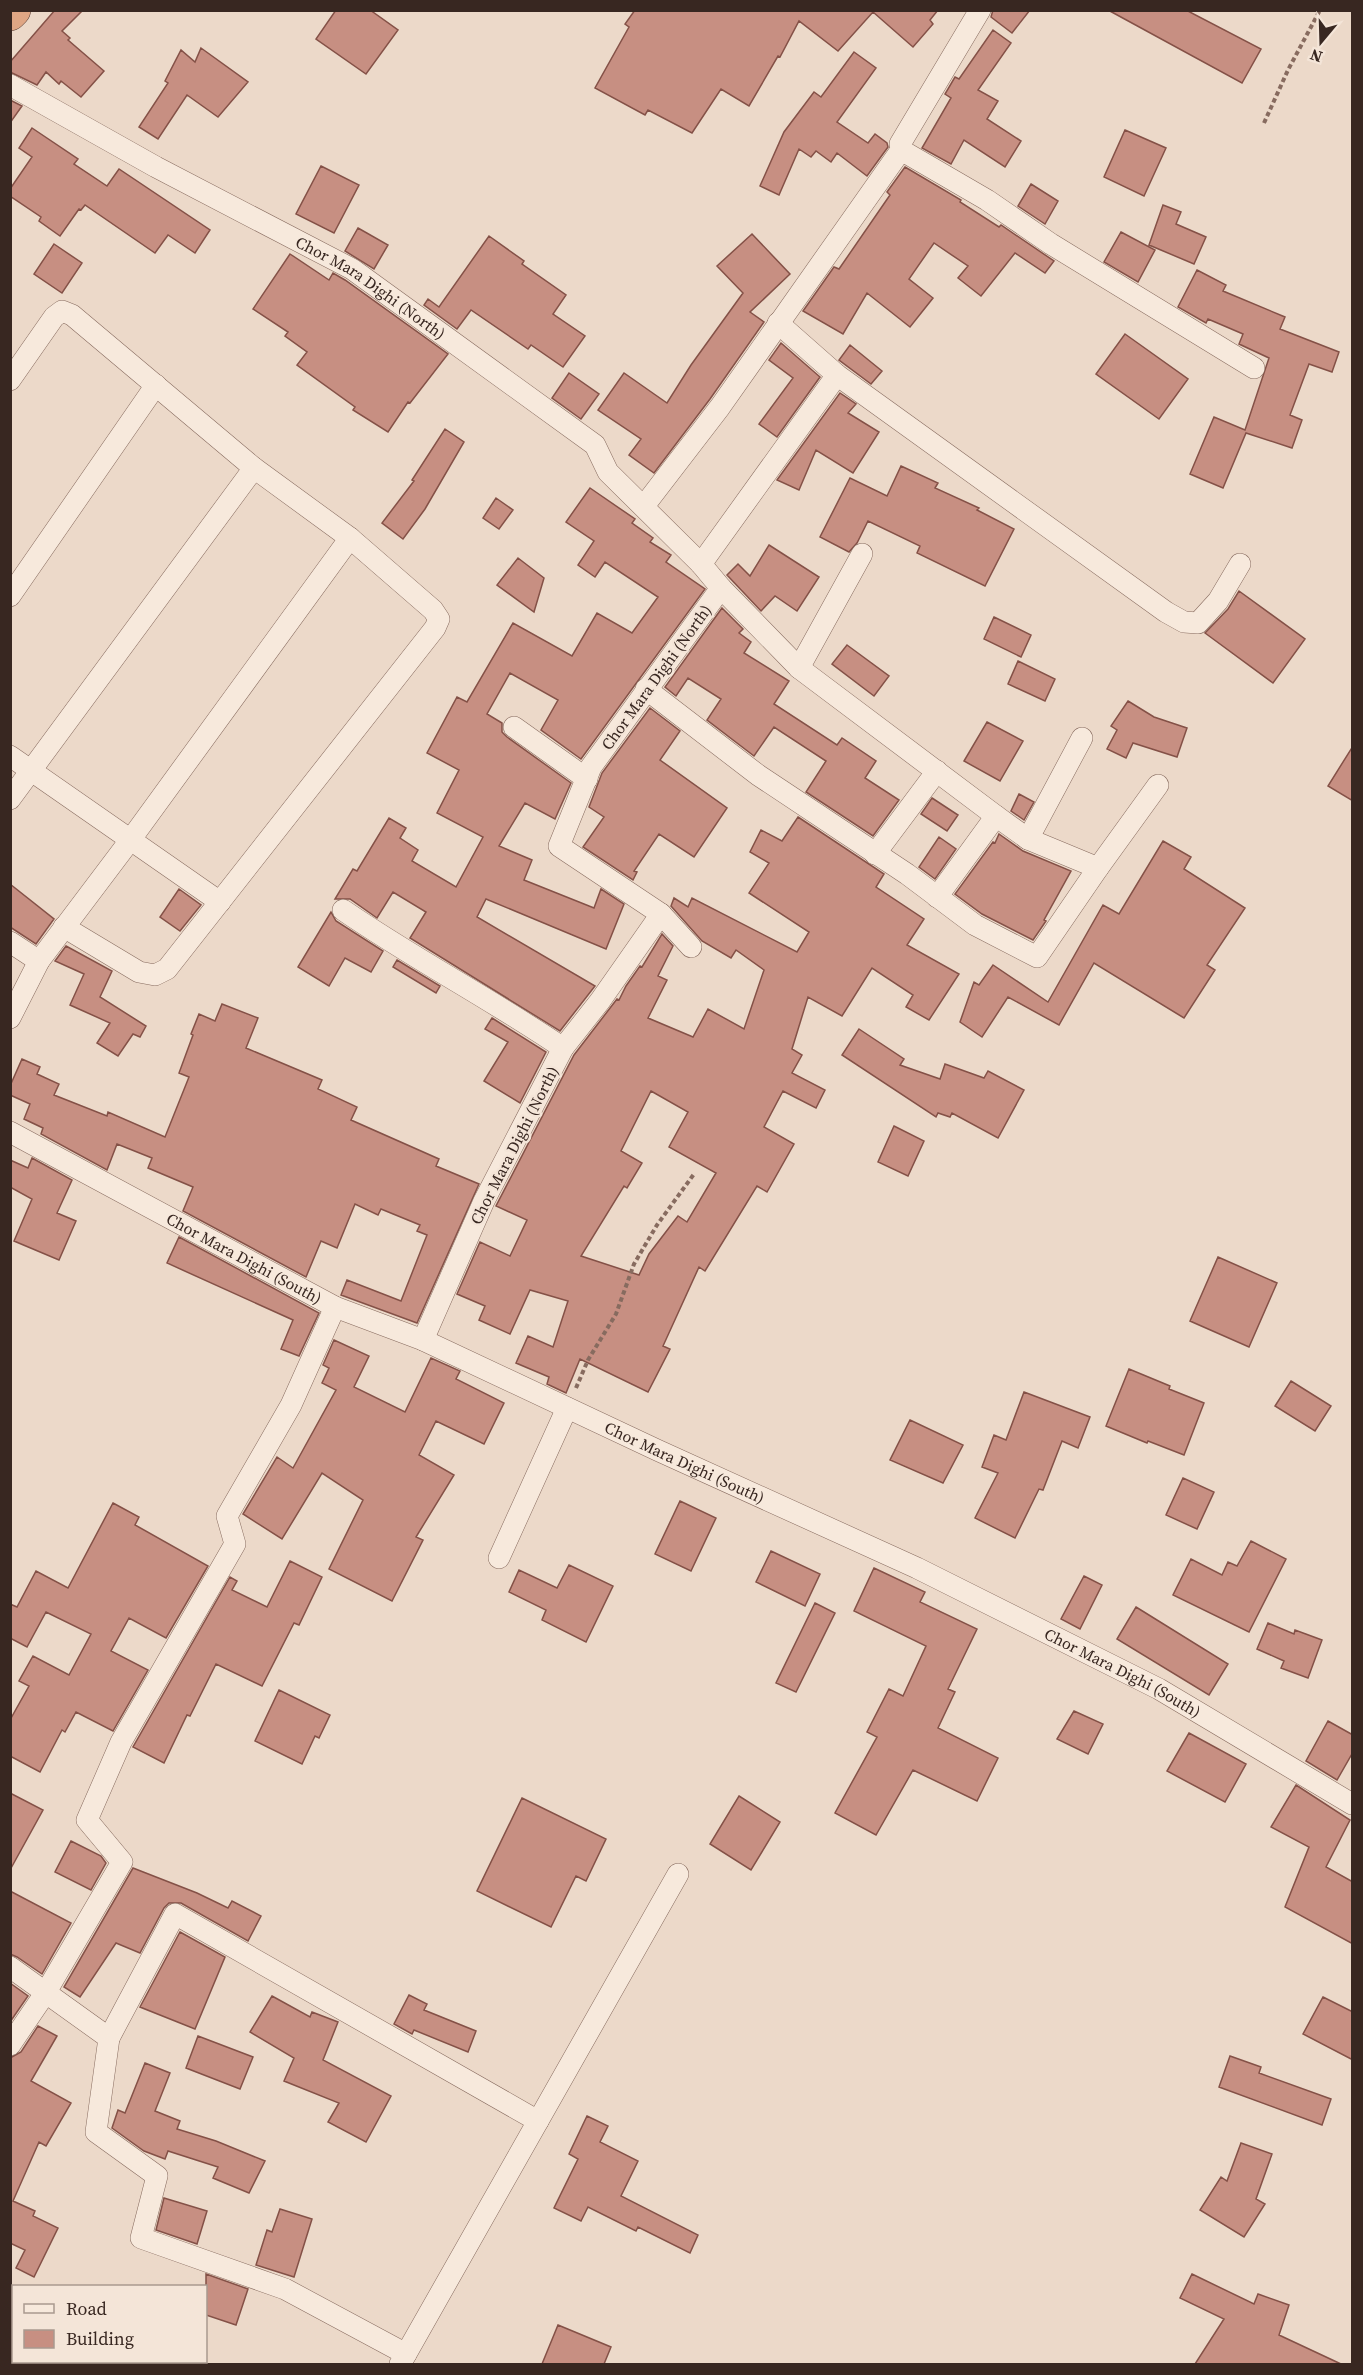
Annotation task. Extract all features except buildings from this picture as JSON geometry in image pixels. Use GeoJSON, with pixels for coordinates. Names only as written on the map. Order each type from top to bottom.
{"type":"FeatureCollection","features":[{"type":"Feature","properties":{"kind":"highway"},"geometry":{"type":"LineString","coordinates":[[10,14],[14,10]]}},
{"type":"Feature","properties":{"kind":"street"},"geometry":{"type":"LineString","coordinates":[[900,144],[975,12]]}},
{"type":"Feature","properties":{"kind":"street","name":"Chor Mara Dighi (North)"},"geometry":{"type":"LineString","coordinates":[[10,86],[156,167],[352,269],[595,445],[608,472],[701,564],[721,588],[591,767],[559,846],[661,915],[600,1001],[562,1048],[484,1201],[423,1340]]}},
{"type":"Feature","properties":{"kind":"street"},"geometry":{"type":"LineString","coordinates":[[644,506],[720,407],[901,150],[987,200],[1051,244],[1254,368]]}},
{"type":"Feature","properties":{"kind":"street"},"geometry":{"type":"LineString","coordinates":[[10,380],[54,317],[62,310],[72,315],[254,468],[350,538],[433,610],[439,619],[167,969],[155,975],[139,972],[64,927]]}},
{"type":"Feature","properties":{"kind":"street"},"geometry":{"type":"LineString","coordinates":[[778,323],[837,375],[1147,598],[1184,622],[1198,623],[1218,601],[1240,564]]}},
{"type":"Feature","properties":{"kind":"street"},"geometry":{"type":"LineString","coordinates":[[701,564],[837,375]]}},
{"type":"Feature","properties":{"kind":"street"},"geometry":{"type":"LineString","coordinates":[[10,596],[156,385]]}},
{"type":"Feature","properties":{"kind":"street"},"geometry":{"type":"LineString","coordinates":[[10,799],[254,468]]}},
{"type":"Feature","properties":{"kind":"street"},"geometry":{"type":"LineString","coordinates":[[10,1018],[39,962],[350,538]]}},
{"type":"Feature","properties":{"kind":"street"},"geometry":{"type":"LineString","coordinates":[[799,668],[862,554]]}},
{"type":"Feature","properties":{"kind":"street"},"geometry":{"type":"LineString","coordinates":[[721,588],[799,668],[996,816],[1028,839],[1098,868]]}},
{"type":"Feature","properties":{"kind":"street"},"geometry":{"type":"LineString","coordinates":[[646,689],[758,775],[975,925],[1037,957],[1158,785]]}},
{"type":"Feature","properties":{"kind":"street"},"geometry":{"type":"LineString","coordinates":[[514,727],[586,779]]}},
{"type":"Feature","properties":{"kind":"street"},"geometry":{"type":"LineString","coordinates":[[1028,839],[1082,738]]}},
{"type":"Feature","properties":{"kind":"street"},"geometry":{"type":"LineString","coordinates":[[10,756],[220,902]]}},
{"type":"Feature","properties":{"kind":"street"},"geometry":{"type":"LineString","coordinates":[[875,854],[937,771]]}},
{"type":"Feature","properties":{"kind":"street"},"geometry":{"type":"LineString","coordinates":[[937,897],[996,816]]}},
{"type":"Feature","properties":{"kind":"street"},"geometry":{"type":"LineString","coordinates":[[343,910],[386,940],[562,1048]]}},
{"type":"Feature","properties":{"kind":"street"},"geometry":{"type":"LineString","coordinates":[[661,915],[691,947]]}},
{"type":"Feature","properties":{"kind":"street"},"geometry":{"type":"LineString","coordinates":[[10,942],[39,962]]}},
{"type":"Feature","properties":{"kind":"street","name":"Chor Mara Dighi (South)"},"geometry":{"type":"LineString","coordinates":[[10,1132],[335,1307],[423,1340],[917,1568],[1160,1689],[1353,1804]]}},
{"type":"Feature","properties":{"kind":"street"},"geometry":{"type":"LineString","coordinates":[[10,2045],[46,1992],[122,1862],[87,1820],[121,1742],[235,1544],[227,1516],[291,1405],[335,1307]]}},
{"type":"Feature","properties":{"kind":"street"},"geometry":{"type":"LineString","coordinates":[[499,1558],[567,1408]]}},
{"type":"Feature","properties":{"kind":"street"},"geometry":{"type":"LineString","coordinates":[[538,2121],[175,1914],[109,2038],[96,2132],[157,2176],[141,2238],[285,2289],[403,2359],[538,2121],[678,1874]]}},
{"type":"Feature","properties":{"kind":"street"},"geometry":{"type":"LineString","coordinates":[[10,1967],[109,2038]]}},
{"type":"Feature","properties":{"kind":"path"},"geometry":{"type":"LineString","coordinates":[[1264,123],[1288,70],[1320,10]]}},
{"type":"Feature","properties":{"kind":"path"},"geometry":{"type":"LineString","coordinates":[[567,1408],[588,1360],[616,1314],[634,1264],[657,1225],[694,1174]]}}]}
